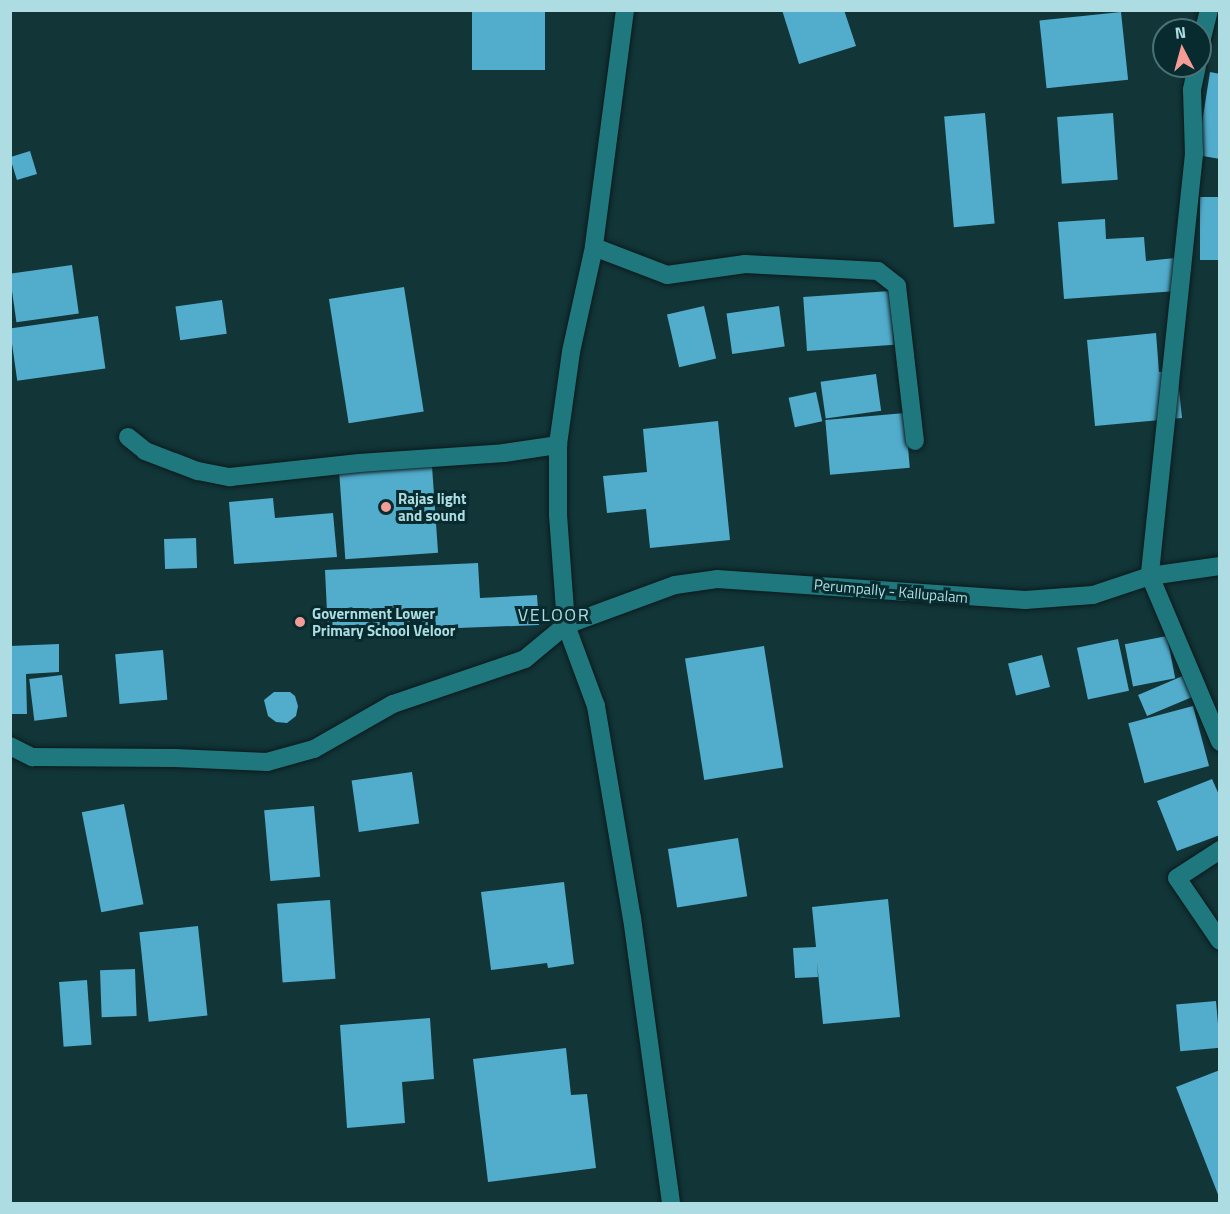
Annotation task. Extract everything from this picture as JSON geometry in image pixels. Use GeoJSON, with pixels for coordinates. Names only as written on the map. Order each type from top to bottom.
{"type":"FeatureCollection","features":[{"type":"Feature","properties":{"kind":"street"},"geometry":{"type":"LineString","coordinates":[[625,10],[594,247],[571,352],[558,445],[558,515],[566,625],[596,706],[632,918],[671,1203]]}},
{"type":"Feature","properties":{"kind":"street"},"geometry":{"type":"LineString","coordinates":[[1194,78],[1192,90],[1194,154],[1150,576],[1220,742]]}},
{"type":"Feature","properties":{"kind":"street"},"geometry":{"type":"LineString","coordinates":[[594,247],[667,275],[745,264],[878,271],[897,286],[915,441]]}},
{"type":"Feature","properties":{"kind":"street"},"geometry":{"type":"LineString","coordinates":[[128,436],[145,451],[198,471],[230,477],[359,463],[504,453],[558,445]]}},
{"type":"Feature","properties":{"kind":"street","name":"Perumpally - Kallupalam"},"geometry":{"type":"LineString","coordinates":[[10,746],[32,757],[175,758],[267,762],[314,749],[393,704],[525,659],[566,625],[675,585],[717,579],[1025,600],[1093,595],[1150,576],[1220,566]]}},
{"type":"Feature","properties":{"kind":"street"},"geometry":{"type":"LineString","coordinates":[[1220,850],[1177,878],[1220,941]]}},
{"type":"Feature","properties":{"kind":"building"},"geometry":{"type":"Polygon","coordinates":[[[472,10],[545,10],[545,70],[472,70],[472,10]]]}},
{"type":"Feature","properties":{"kind":"building"},"geometry":{"type":"Polygon","coordinates":[[[782,10],[844,10],[856,46],[799,64],[782,10]]]}},
{"type":"Feature","properties":{"kind":"building"},"geometry":{"type":"Polygon","coordinates":[[[1121,12],[1128,80],[1047,88],[1039,21],[1121,12]]]}},
{"type":"Feature","properties":{"kind":"building"},"geometry":{"type":"Polygon","coordinates":[[[1212,72],[1220,74],[1220,159],[1197,155],[1209,78],[1212,78],[1212,72]]]}},
{"type":"Feature","properties":{"kind":"building"},"geometry":{"type":"Polygon","coordinates":[[[985,113],[995,224],[954,227],[944,117],[985,113]]]}},
{"type":"Feature","properties":{"kind":"building"},"geometry":{"type":"Polygon","coordinates":[[[1113,113],[1118,180],[1062,184],[1057,117],[1113,113]]]}},
{"type":"Feature","properties":{"kind":"building"},"geometry":{"type":"Polygon","coordinates":[[[30,151],[37,174],[17,180],[10,157],[30,151]]]}},
{"type":"Feature","properties":{"kind":"building"},"geometry":{"type":"Polygon","coordinates":[[[1200,197],[1220,197],[1220,260],[1200,260],[1200,197]]]}},
{"type":"Feature","properties":{"kind":"building"},"geometry":{"type":"Polygon","coordinates":[[[1105,219],[1106,239],[1144,237],[1146,261],[1175,258],[1177,291],[1064,299],[1058,222],[1105,219]]]}},
{"type":"Feature","properties":{"kind":"building"},"geometry":{"type":"Polygon","coordinates":[[[72,265],[79,314],[16,322],[10,274],[72,265]]]}},
{"type":"Feature","properties":{"kind":"building"},"geometry":{"type":"Polygon","coordinates":[[[404,287],[424,411],[349,423],[329,299],[404,287]]]}},
{"type":"Feature","properties":{"kind":"building"},"geometry":{"type":"Polygon","coordinates":[[[890,291],[894,345],[807,351],[803,297],[890,291]]]}},
{"type":"Feature","properties":{"kind":"building"},"geometry":{"type":"Polygon","coordinates":[[[222,300],[227,334],[180,340],[175,307],[222,300]]]}},
{"type":"Feature","properties":{"kind":"building"},"geometry":{"type":"Polygon","coordinates":[[[704,306],[716,359],[679,367],[667,315],[704,306]]]}},
{"type":"Feature","properties":{"kind":"building"},"geometry":{"type":"Polygon","coordinates":[[[779,306],[785,347],[732,354],[727,313],[779,306]]]}},
{"type":"Feature","properties":{"kind":"building"},"geometry":{"type":"Polygon","coordinates":[[[98,316],[105,368],[17,381],[10,328],[98,316]]]}},
{"type":"Feature","properties":{"kind":"building"},"geometry":{"type":"Polygon","coordinates":[[[1156,333],[1159,372],[1177,370],[1182,418],[1095,426],[1087,340],[1156,333]]]}},
{"type":"Feature","properties":{"kind":"building"},"geometry":{"type":"Polygon","coordinates":[[[876,374],[881,411],[826,418],[821,382],[876,374]]]}},
{"type":"Feature","properties":{"kind":"building"},"geometry":{"type":"Polygon","coordinates":[[[816,392],[822,421],[795,427],[789,398],[816,392]]]}},
{"type":"Feature","properties":{"kind":"building"},"geometry":{"type":"Polygon","coordinates":[[[905,413],[910,468],[830,475],[825,420],[905,413]]]}},
{"type":"Feature","properties":{"kind":"building"},"geometry":{"type":"Polygon","coordinates":[[[718,421],[730,540],[650,548],[646,509],[607,513],[603,476],[647,472],[643,429],[718,421]]]}},
{"type":"Feature","properties":{"kind":"building"},"geometry":{"type":"Polygon","coordinates":[[[432,466],[438,553],[345,559],[339,472],[432,466]]]}},
{"type":"Feature","properties":{"kind":"building"},"geometry":{"type":"Polygon","coordinates":[[[273,498],[275,518],[333,513],[337,557],[234,564],[229,502],[273,498]]]}},
{"type":"Feature","properties":{"kind":"building"},"geometry":{"type":"Polygon","coordinates":[[[196,538],[197,568],[165,569],[164,539],[196,538]]]}},
{"type":"Feature","properties":{"kind":"building"},"geometry":{"type":"Polygon","coordinates":[[[478,563],[480,598],[537,595],[539,625],[328,633],[325,570],[478,563]]]}},
{"type":"Feature","properties":{"kind":"building"},"geometry":{"type":"Polygon","coordinates":[[[1167,636],[1175,678],[1133,686],[1125,644],[1167,636]]]}},
{"type":"Feature","properties":{"kind":"building"},"geometry":{"type":"Polygon","coordinates":[[[1118,639],[1129,691],[1088,700],[1077,648],[1118,639]]]}},
{"type":"Feature","properties":{"kind":"building"},"geometry":{"type":"Polygon","coordinates":[[[59,644],[59,672],[26,674],[27,714],[11,714],[10,646],[59,644]]]}},
{"type":"Feature","properties":{"kind":"building"},"geometry":{"type":"Polygon","coordinates":[[[764,646],[783,767],[704,780],[685,659],[764,646]]]}},
{"type":"Feature","properties":{"kind":"building"},"geometry":{"type":"Polygon","coordinates":[[[163,650],[167,700],[120,704],[115,654],[163,650]]]}},
{"type":"Feature","properties":{"kind":"building"},"geometry":{"type":"Polygon","coordinates":[[[1042,655],[1050,687],[1016,695],[1008,663],[1042,655]]]}},
{"type":"Feature","properties":{"kind":"building"},"geometry":{"type":"Polygon","coordinates":[[[62,675],[67,717],[34,721],[29,679],[62,675]]]}},
{"type":"Feature","properties":{"kind":"building"},"geometry":{"type":"Polygon","coordinates":[[[1185,675],[1194,696],[1147,716],[1138,695],[1185,675]]]}},
{"type":"Feature","properties":{"kind":"building"},"geometry":{"type":"Polygon","coordinates":[[[274,692],[290,692],[295,696],[298,706],[296,716],[287,723],[276,722],[268,716],[264,700],[274,692]]]}},
{"type":"Feature","properties":{"kind":"building"},"geometry":{"type":"Polygon","coordinates":[[[1193,706],[1209,766],[1144,783],[1128,723],[1193,706]]]}},
{"type":"Feature","properties":{"kind":"building"},"geometry":{"type":"Polygon","coordinates":[[[412,772],[419,823],[359,832],[352,780],[412,772]]]}},
{"type":"Feature","properties":{"kind":"building"},"geometry":{"type":"Polygon","coordinates":[[[1212,779],[1220,797],[1220,835],[1177,851],[1157,801],[1212,779]]]}},
{"type":"Feature","properties":{"kind":"building"},"geometry":{"type":"Polygon","coordinates":[[[124,804],[143,904],[101,912],[82,812],[124,804]]]}},
{"type":"Feature","properties":{"kind":"building"},"geometry":{"type":"Polygon","coordinates":[[[314,806],[320,877],[270,881],[264,810],[314,806]]]}},
{"type":"Feature","properties":{"kind":"building"},"geometry":{"type":"Polygon","coordinates":[[[738,838],[747,896],[677,907],[668,849],[738,838]]]}},
{"type":"Feature","properties":{"kind":"building"},"geometry":{"type":"Polygon","coordinates":[[[564,882],[574,964],[548,968],[547,963],[491,970],[481,892],[564,882]]]}},
{"type":"Feature","properties":{"kind":"building"},"geometry":{"type":"Polygon","coordinates":[[[888,899],[900,1017],[823,1024],[817,962],[818,977],[795,978],[793,948],[816,947],[812,907],[888,899]]]}},
{"type":"Feature","properties":{"kind":"building"},"geometry":{"type":"Polygon","coordinates":[[[330,900],[336,979],[283,983],[277,904],[330,900]]]}},
{"type":"Feature","properties":{"kind":"building"},"geometry":{"type":"Polygon","coordinates":[[[198,926],[207,1016],[149,1022],[139,932],[198,926]]]}},
{"type":"Feature","properties":{"kind":"building"},"geometry":{"type":"Polygon","coordinates":[[[135,969],[137,1016],[102,1017],[100,970],[135,969]]]}},
{"type":"Feature","properties":{"kind":"building"},"geometry":{"type":"Polygon","coordinates":[[[87,980],[92,1045],[64,1047],[59,982],[87,980]]]}},
{"type":"Feature","properties":{"kind":"building"},"geometry":{"type":"Polygon","coordinates":[[[1216,1001],[1220,1048],[1180,1051],[1176,1004],[1216,1001]]]}},
{"type":"Feature","properties":{"kind":"building"},"geometry":{"type":"Polygon","coordinates":[[[430,1018],[434,1079],[402,1082],[405,1123],[347,1128],[340,1025],[430,1018]]]}},
{"type":"Feature","properties":{"kind":"building"},"geometry":{"type":"Polygon","coordinates":[[[566,1048],[571,1095],[587,1094],[596,1168],[488,1182],[473,1059],[566,1048]]]}},
{"type":"Feature","properties":{"kind":"building"},"geometry":{"type":"Polygon","coordinates":[[[1220,1070],[1220,1197],[1219,1197],[1176,1087],[1220,1070]]]}},
{"type":"Feature","properties":{"kind":"place","name":"Rajas light and sound"},"geometry":{"type":"Point","coordinates":[386,507]}},
{"type":"Feature","properties":{"kind":"place","name":"Government Lower Primary School Veloor"},"geometry":{"type":"Point","coordinates":[300,622]}},
{"type":"Feature","properties":{"kind":"district","name":"VELOOR"},"geometry":{"type":"Point","coordinates":[554,615]}}]}
